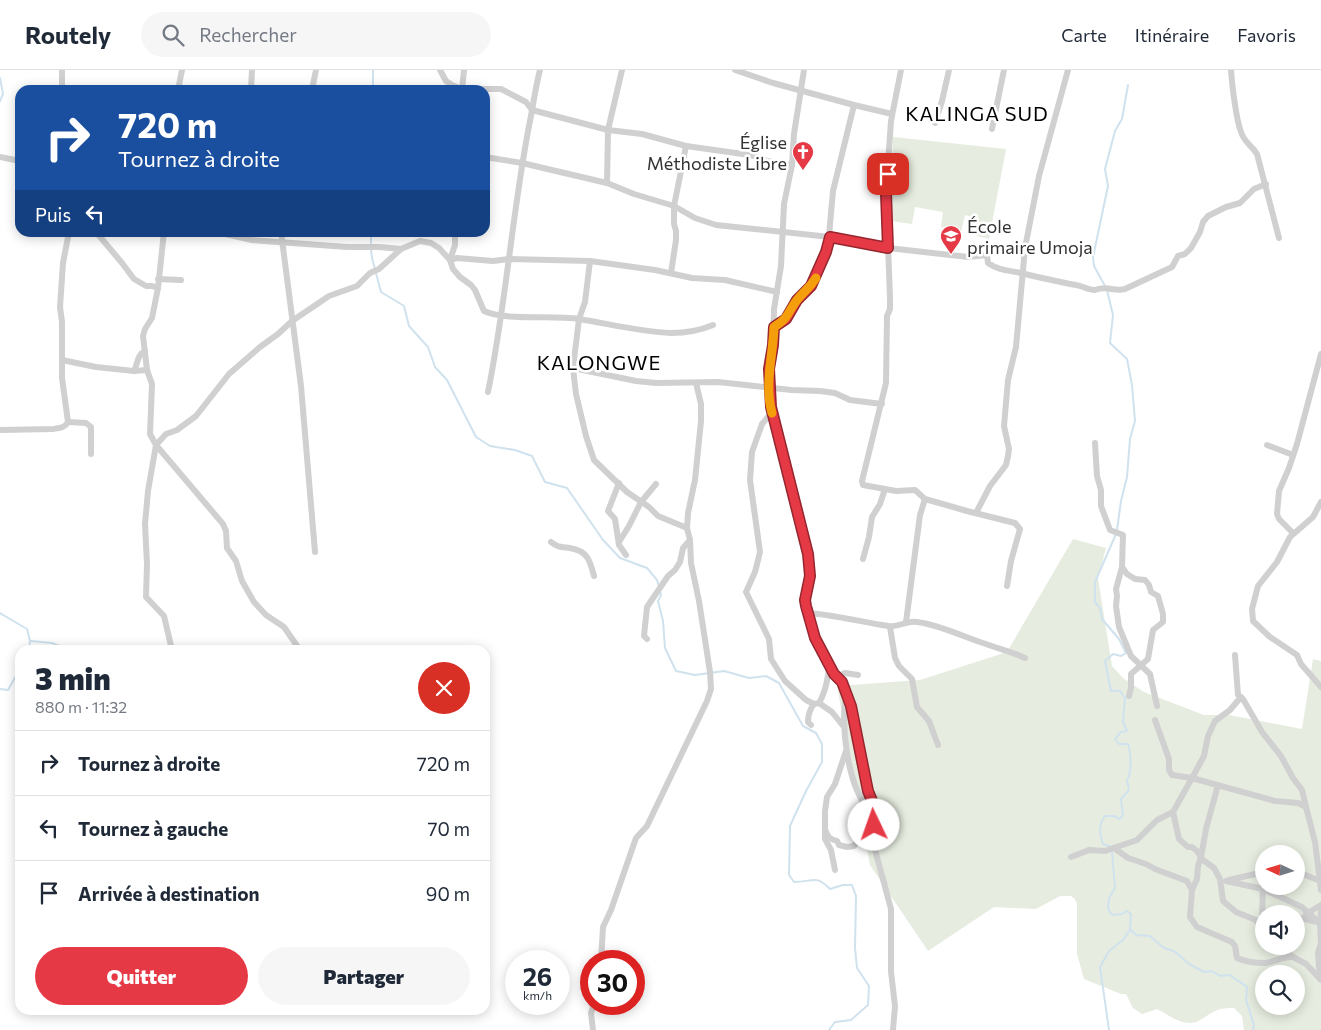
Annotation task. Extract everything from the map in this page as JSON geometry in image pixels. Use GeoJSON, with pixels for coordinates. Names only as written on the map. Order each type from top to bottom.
{"type":"FeatureCollection","features":[{"type":"Feature","properties":{"kind":"street"},"geometry":{"type":"LineString","coordinates":[[62,70],[62,85]]}},
{"type":"Feature","properties":{"kind":"street"},"geometry":{"type":"LineString","coordinates":[[179,85],[182,70]]}},
{"type":"Feature","properties":{"kind":"street"},"geometry":{"type":"LineString","coordinates":[[251,85],[252,70]]}},
{"type":"Feature","properties":{"kind":"street"},"geometry":{"type":"LineString","coordinates":[[313,85],[316,70]]}},
{"type":"Feature","properties":{"kind":"street"},"geometry":{"type":"LineString","coordinates":[[440,70],[446,81],[454,85]]}},
{"type":"Feature","properties":{"kind":"street"},"geometry":{"type":"LineString","coordinates":[[462,85],[464,70]]}},
{"type":"Feature","properties":{"kind":"street"},"geometry":{"type":"LineString","coordinates":[[488,392],[502,316],[522,163],[540,70]]}},
{"type":"Feature","properties":{"kind":"street"},"geometry":{"type":"LineString","coordinates":[[607,183],[608,130],[622,70]]}},
{"type":"Feature","properties":{"kind":"street"},"geometry":{"type":"LineString","coordinates":[[734,70],[774,83],[892,114]]}},
{"type":"Feature","properties":{"kind":"street"},"geometry":{"type":"LineString","coordinates":[[804,70],[794,134],[792,165],[784,204],[781,266],[774,309],[769,387],[772,412],[808,554],[810,576],[805,600],[815,638],[828,664],[842,682],[851,706],[868,791],[868,808],[874,846],[891,909],[891,972],[895,1006],[893,1030]]}},
{"type":"Feature","properties":{"kind":"street"},"geometry":{"type":"LineString","coordinates":[[901,70],[888,143],[889,169],[886,193],[890,309],[887,316],[886,383],[862,485],[896,491],[915,490],[924,499],[1015,523],[1020,529],[1011,561],[1007,586]]}},
{"type":"Feature","properties":{"kind":"street"},"geometry":{"type":"LineString","coordinates":[[935,123],[949,70]]}},
{"type":"Feature","properties":{"kind":"street"},"geometry":{"type":"LineString","coordinates":[[992,129],[1004,70]]}},
{"type":"Feature","properties":{"kind":"street"},"geometry":{"type":"LineString","coordinates":[[976,513],[990,486],[1006,465],[1008,456],[1009,449],[1004,417],[1008,380],[1016,347],[1016,329],[1024,274],[1026,241],[1038,183],[1068,70]]}},
{"type":"Feature","properties":{"kind":"street"},"geometry":{"type":"LineString","coordinates":[[1231,70],[1241,132],[1246,142],[1257,154],[1279,238]]}},
{"type":"Feature","properties":{"kind":"street"},"geometry":{"type":"LineString","coordinates":[[490,89],[501,89],[526,102],[532,110],[608,130],[642,134],[686,146],[744,154],[767,161],[792,165]]}},
{"type":"Feature","properties":{"kind":"street"},"geometry":{"type":"LineString","coordinates":[[774,327],[786,319],[797,300],[811,286],[826,252],[830,237],[833,191],[854,105]]}},
{"type":"Feature","properties":{"kind":"street"},"geometry":{"type":"LineString","coordinates":[[671,272],[676,240],[673,218],[674,206],[686,146]]}},
{"type":"Feature","properties":{"kind":"street"},"geometry":{"type":"LineString","coordinates":[[0,157],[15,160]]}},
{"type":"Feature","properties":{"kind":"street"},"geometry":{"type":"LineString","coordinates":[[490,158],[522,163],[607,183],[634,194],[674,206],[704,222],[830,237],[888,248],[968,257],[987,255],[988,263],[995,268],[1010,273],[1024,274],[1092,290],[1105,287],[1119,291],[1172,267],[1178,256],[1185,254],[1191,248],[1203,222],[1208,216],[1226,207],[1240,203],[1254,189],[1266,184]]}},
{"type":"Feature","properties":{"kind":"street"},"geometry":{"type":"LineString","coordinates":[[68,237],[63,263],[60,307],[62,322],[62,378],[68,422]]}},
{"type":"Feature","properties":{"kind":"street"},"geometry":{"type":"LineString","coordinates":[[100,237],[134,280],[146,286],[158,288]]}},
{"type":"Feature","properties":{"kind":"street"},"geometry":{"type":"LineString","coordinates":[[163,237],[158,288],[152,318],[143,336],[147,370],[152,384],[150,434],[156,444],[223,524],[226,531],[227,548],[236,561],[242,581],[254,602],[266,615],[284,627],[297,645]]}},
{"type":"Feature","properties":{"kind":"street"},"geometry":{"type":"LineString","coordinates":[[238,237],[252,240],[401,249]]}},
{"type":"Feature","properties":{"kind":"street"},"geometry":{"type":"LineString","coordinates":[[282,237],[288,273],[292,321],[306,425],[315,552]]}},
{"type":"Feature","properties":{"kind":"street"},"geometry":{"type":"LineString","coordinates":[[450,260],[455,245],[455,237]]}},
{"type":"Feature","properties":{"kind":"street"},"geometry":{"type":"LineString","coordinates":[[171,645],[164,616],[146,597],[145,524],[148,491],[156,444],[166,434],[177,430],[196,416],[229,374],[292,321],[329,296],[357,286],[370,273],[379,269],[401,249],[420,241],[431,243],[439,248],[450,260],[453,269],[475,290],[484,311],[502,316],[579,319],[623,328],[672,333],[713,326]]}},
{"type":"Feature","properties":{"kind":"street"},"geometry":{"type":"LineString","coordinates":[[450,260],[457,258],[494,261],[590,261],[671,272],[692,278],[725,280],[777,292]]}},
{"type":"Feature","properties":{"kind":"street"},"geometry":{"type":"LineString","coordinates":[[590,261],[585,302],[579,319],[573,368],[576,394],[594,460],[658,516],[687,528]]}},
{"type":"Feature","properties":{"kind":"street"},"geometry":{"type":"LineString","coordinates":[[158,279],[181,280]]}},
{"type":"Feature","properties":{"kind":"street"},"geometry":{"type":"LineString","coordinates":[[134,371],[138,358],[145,350]]}},
{"type":"Feature","properties":{"kind":"street"},"geometry":{"type":"LineString","coordinates":[[1293,533],[1279,519],[1277,503],[1279,491],[1294,455],[1321,354]]}},
{"type":"Feature","properties":{"kind":"street"},"geometry":{"type":"LineString","coordinates":[[62,360],[96,367],[134,371],[147,370]]}},
{"type":"Feature","properties":{"kind":"street"},"geometry":{"type":"LineString","coordinates":[[573,368],[636,381],[663,383],[718,382],[831,392],[850,400],[882,404]]}},
{"type":"Feature","properties":{"kind":"street"},"geometry":{"type":"LineString","coordinates":[[600,950],[604,922],[611,910],[636,838],[647,826],[710,694],[708,658],[699,601],[690,563],[690,540],[687,528],[695,480],[701,421],[701,404],[696,382]]}},
{"type":"Feature","properties":{"kind":"street"},"geometry":{"type":"LineString","coordinates":[[772,412],[762,424],[752,452],[750,480],[760,552],[755,572],[746,592],[769,639],[771,659],[784,680],[806,700],[817,703],[832,712],[845,728]]}},
{"type":"Feature","properties":{"kind":"street"},"geometry":{"type":"LineString","coordinates":[[0,430],[42,430],[62,427],[68,422]]}},
{"type":"Feature","properties":{"kind":"street"},"geometry":{"type":"LineString","coordinates":[[68,422],[86,424],[91,428],[91,454]]}},
{"type":"Feature","properties":{"kind":"street"},"geometry":{"type":"LineString","coordinates":[[1095,443],[1097,476],[1101,490],[1101,506],[1110,530],[1123,535],[1122,567],[1116,588],[1119,627],[1130,656],[1150,674],[1157,706]]}},
{"type":"Feature","properties":{"kind":"street"},"geometry":{"type":"LineString","coordinates":[[1266,445],[1294,455]]}},
{"type":"Feature","properties":{"kind":"street"},"geometry":{"type":"LineString","coordinates":[[619,483],[608,511],[614,519],[622,552],[626,555]]}},
{"type":"Feature","properties":{"kind":"street"},"geometry":{"type":"LineString","coordinates":[[619,542],[641,502],[656,484]]}},
{"type":"Feature","properties":{"kind":"street"},"geometry":{"type":"LineString","coordinates":[[863,559],[872,517],[880,504],[885,489]]}},
{"type":"Feature","properties":{"kind":"street"},"geometry":{"type":"LineString","coordinates":[[906,622],[920,515],[924,499]]}},
{"type":"Feature","properties":{"kind":"street"},"geometry":{"type":"LineString","coordinates":[[1321,504],[1313,517],[1293,533],[1277,562],[1258,586],[1252,609],[1253,621],[1270,638],[1297,655],[1300,664],[1321,687]]}},
{"type":"Feature","properties":{"kind":"street"},"geometry":{"type":"LineString","coordinates":[[647,639],[644,636],[647,607],[668,576],[675,570],[680,562],[683,548],[690,540]]}},
{"type":"Feature","properties":{"kind":"street"},"geometry":{"type":"LineString","coordinates":[[551,542],[556,546],[584,553],[593,566],[594,576]]}},
{"type":"Feature","properties":{"kind":"street"},"geometry":{"type":"LineString","coordinates":[[1122,567],[1127,574],[1135,579],[1145,580],[1152,592],[1158,596],[1163,614],[1163,622],[1153,630],[1152,646],[1148,659],[1131,674],[1129,696]]}},
{"type":"Feature","properties":{"kind":"street"},"geometry":{"type":"LineString","coordinates":[[809,613],[854,619],[890,627],[906,622],[917,622],[961,634],[1025,658]]}},
{"type":"Feature","properties":{"kind":"street"},"geometry":{"type":"LineString","coordinates":[[890,627],[895,658],[899,666],[912,679],[917,707],[929,721],[938,745]]}},
{"type":"Feature","properties":{"kind":"street"},"geometry":{"type":"LineString","coordinates":[[1235,655],[1238,695],[1244,699],[1262,732],[1281,756],[1302,790],[1315,842],[1321,890]]}},
{"type":"Feature","properties":{"kind":"street"},"geometry":{"type":"LineString","coordinates":[[811,725],[808,722],[808,717],[823,696],[829,674],[828,664]]}},
{"type":"Feature","properties":{"kind":"street"},"geometry":{"type":"LineString","coordinates":[[837,677],[845,673],[858,675]]}},
{"type":"Feature","properties":{"kind":"street"},"geometry":{"type":"LineString","coordinates":[[825,829],[826,835],[833,840],[837,840],[839,844],[846,847],[854,846],[863,833],[868,808],[861,798],[852,777],[843,714],[846,694]]}},
{"type":"Feature","properties":{"kind":"street"},"geometry":{"type":"LineString","coordinates":[[1071,857],[1089,850],[1105,851],[1137,840],[1157,820],[1173,812],[1204,756],[1208,736],[1214,721],[1230,710],[1241,697]]}},
{"type":"Feature","properties":{"kind":"street"},"geometry":{"type":"LineString","coordinates":[[1155,720],[1169,759],[1169,770],[1172,776],[1192,778],[1275,800],[1298,803],[1306,807]]}},
{"type":"Feature","properties":{"kind":"street"},"geometry":{"type":"LineString","coordinates":[[835,870],[831,850],[825,839],[827,797],[835,784],[847,748]]}},
{"type":"Feature","properties":{"kind":"street"},"geometry":{"type":"LineString","coordinates":[[1218,785],[1206,829],[1197,879],[1192,890],[1190,917],[1197,927],[1232,942],[1235,946],[1237,958],[1249,963],[1256,961],[1264,963],[1286,956],[1293,957]]}},
{"type":"Feature","properties":{"kind":"street"},"geometry":{"type":"LineString","coordinates":[[868,791],[876,816],[873,835]]}},
{"type":"Feature","properties":{"kind":"street"},"geometry":{"type":"LineString","coordinates":[[1173,812],[1178,839],[1197,851],[1214,868],[1223,882],[1223,901],[1236,912],[1255,920]]}},
{"type":"Feature","properties":{"kind":"street"},"geometry":{"type":"LineString","coordinates":[[1114,848],[1128,858],[1187,881],[1192,890]]}},
{"type":"Feature","properties":{"kind":"street"},"geometry":{"type":"LineString","coordinates":[[1223,882],[1255,874]]}},
{"type":"Feature","properties":{"kind":"street"},"geometry":{"type":"LineString","coordinates":[[1305,875],[1320,881]]}},
{"type":"Feature","properties":{"kind":"street"},"geometry":{"type":"LineString","coordinates":[[1223,882],[1255,885]]}},
{"type":"Feature","properties":{"kind":"street"},"geometry":{"type":"LineString","coordinates":[[1280,895],[1302,907],[1320,923]]}},
{"type":"Feature","properties":{"kind":"street"},"geometry":{"type":"LineString","coordinates":[[1305,914],[1321,905]]}},
{"type":"Feature","properties":{"kind":"street"},"geometry":{"type":"LineString","coordinates":[[1321,911],[1321,943],[1318,953],[1321,980]]}},
{"type":"Feature","properties":{"kind":"street"},"geometry":{"type":"LineString","coordinates":[[1305,920],[1320,923]]}},
{"type":"Feature","properties":{"kind":"street"},"geometry":{"type":"LineString","coordinates":[[1291,955],[1306,964],[1321,980]]}},
{"type":"Feature","properties":{"kind":"street"},"geometry":{"type":"LineString","coordinates":[[591,1015],[593,1030]]}},
{"type":"Feature","properties":{"kind":"street"},"geometry":{"type":"LineString","coordinates":[[894,1021],[900,1030]]}},
{"type":"Feature","properties":{"kind":"shaded area"},"geometry":{"type":"Polygon","coordinates":[[[893,137],[1006,149],[989,239],[974,235],[976,218],[965,215],[961,232],[941,227],[943,212],[915,207],[912,224],[891,221],[893,137]]]}},
{"type":"Feature","properties":{"kind":"shaded area"},"geometry":{"type":"Polygon","coordinates":[[[1073,539],[1106,548],[1098,578],[1112,666],[1123,678],[1144,692],[1204,715],[1229,715],[1302,729],[1313,659],[1321,661],[1321,1030],[1244,1030],[1242,1016],[1234,1008],[1217,1010],[1194,1023],[1177,1020],[1157,1009],[1142,1014],[1133,1008],[1126,994],[1121,994],[1084,979],[1077,954],[1077,904],[1071,896],[1060,896],[1036,909],[994,907],[928,951],[870,865],[837,686],[920,680],[1007,652],[1073,539]]]}},
{"type":"Feature","properties":{"kind":"waterway"},"geometry":{"type":"LineString","coordinates":[[373,70],[373,85]]}},
{"type":"Feature","properties":{"kind":"waterway"},"geometry":{"type":"LineString","coordinates":[[0,78],[3,94],[0,101]]}},
{"type":"Feature","properties":{"kind":"waterway"},"geometry":{"type":"LineString","coordinates":[[1105,286],[1094,266],[1093,257],[1108,186],[1105,169],[1115,131],[1122,119],[1128,85]]}},
{"type":"Feature","properties":{"kind":"waterway"},"geometry":{"type":"LineString","coordinates":[[371,237],[371,245]]}},
{"type":"Feature","properties":{"kind":"waterway"},"geometry":{"type":"LineString","coordinates":[[371,250],[381,292],[404,306],[409,326],[428,347],[435,367],[447,380],[476,437],[490,446],[515,450],[532,456],[545,482],[567,488],[603,540],[620,558],[647,568],[657,580],[659,587]]}},
{"type":"Feature","properties":{"kind":"waterway"},"geometry":{"type":"LineString","coordinates":[[1107,290],[1113,315],[1110,343],[1127,359],[1132,385],[1135,421],[1130,439],[1127,477],[1117,530]]}},
{"type":"Feature","properties":{"kind":"waterway"},"geometry":{"type":"LineString","coordinates":[[1111,847],[1103,844],[1100,826],[1105,816],[1114,816],[1120,819],[1123,815],[1121,799],[1129,790],[1127,780],[1130,773],[1130,752],[1128,744],[1119,744],[1115,739],[1121,732],[1127,731],[1123,722],[1125,698],[1120,691],[1111,691],[1105,661],[1113,654],[1121,656],[1126,653],[1119,639],[1102,619],[1100,608],[1095,602],[1095,582],[1116,534]]}},
{"type":"Feature","properties":{"kind":"waterway"},"geometry":{"type":"LineString","coordinates":[[660,591],[661,595],[658,601],[663,621],[665,648],[676,671],[695,675],[724,671],[749,678],[766,676],[779,683],[803,726],[816,733],[822,744],[822,762],[790,826],[789,875],[794,882],[817,880],[830,889],[843,885],[852,885],[856,896],[855,948],[857,968],[869,986],[868,1005],[851,1020],[835,1022],[829,1030]]}},
{"type":"Feature","properties":{"kind":"waterway"},"geometry":{"type":"LineString","coordinates":[[0,613],[27,629],[30,645]]}},
{"type":"Feature","properties":{"kind":"waterway"},"geometry":{"type":"LineString","coordinates":[[31,641],[57,645]]}},
{"type":"Feature","properties":{"kind":"waterway"},"geometry":{"type":"LineString","coordinates":[[0,689],[8,690],[15,678]]}},
{"type":"Feature","properties":{"kind":"waterway"},"geometry":{"type":"LineString","coordinates":[[1112,851],[1115,888],[1109,898],[1108,909],[1112,915],[1122,914],[1127,911],[1131,914],[1130,929],[1136,935],[1150,936],[1164,948],[1174,951],[1189,964],[1204,972],[1212,971],[1220,976],[1230,975],[1245,985],[1247,987],[1246,1000],[1254,1025],[1253,1030]]}},
{"type":"Feature","properties":{"kind":"waterway"},"geometry":{"type":"LineString","coordinates":[[1109,1030],[1100,967],[1109,951],[1123,940],[1130,930]]}},
{"type":"Feature","properties":{"kind":"slow traffic"},"geometry":{"type":"LineString","coordinates":[[772,413],[769,392],[769,369],[774,327],[786,319],[797,300],[806,292],[816,278]]}},
{"type":"Feature","properties":{"kind":"place","name":"Église Méthodiste Libre"},"geometry":{"type":"Point","coordinates":[803,171]}},
{"type":"Feature","properties":{"kind":"place","name":"École primaire Umoja"},"geometry":{"type":"Point","coordinates":[951,255]}},
{"type":"Feature","properties":{"kind":"district","name":"KALINGA SUD"},"geometry":{"type":"Point","coordinates":[977,113]}},
{"type":"Feature","properties":{"kind":"district","name":"KALONGWE"},"geometry":{"type":"Point","coordinates":[599,362]}},
{"type":"Feature","properties":{"kind":"route"},"geometry":{"type":"LineString","coordinates":[[874,825],[875,808],[868,791],[851,706],[842,682],[834,674],[815,638],[806,606],[805,600],[810,576],[808,554],[771,407],[769,369],[774,327],[786,319],[797,300],[816,279],[830,237],[888,248],[886,193],[888,174]]}}]}
